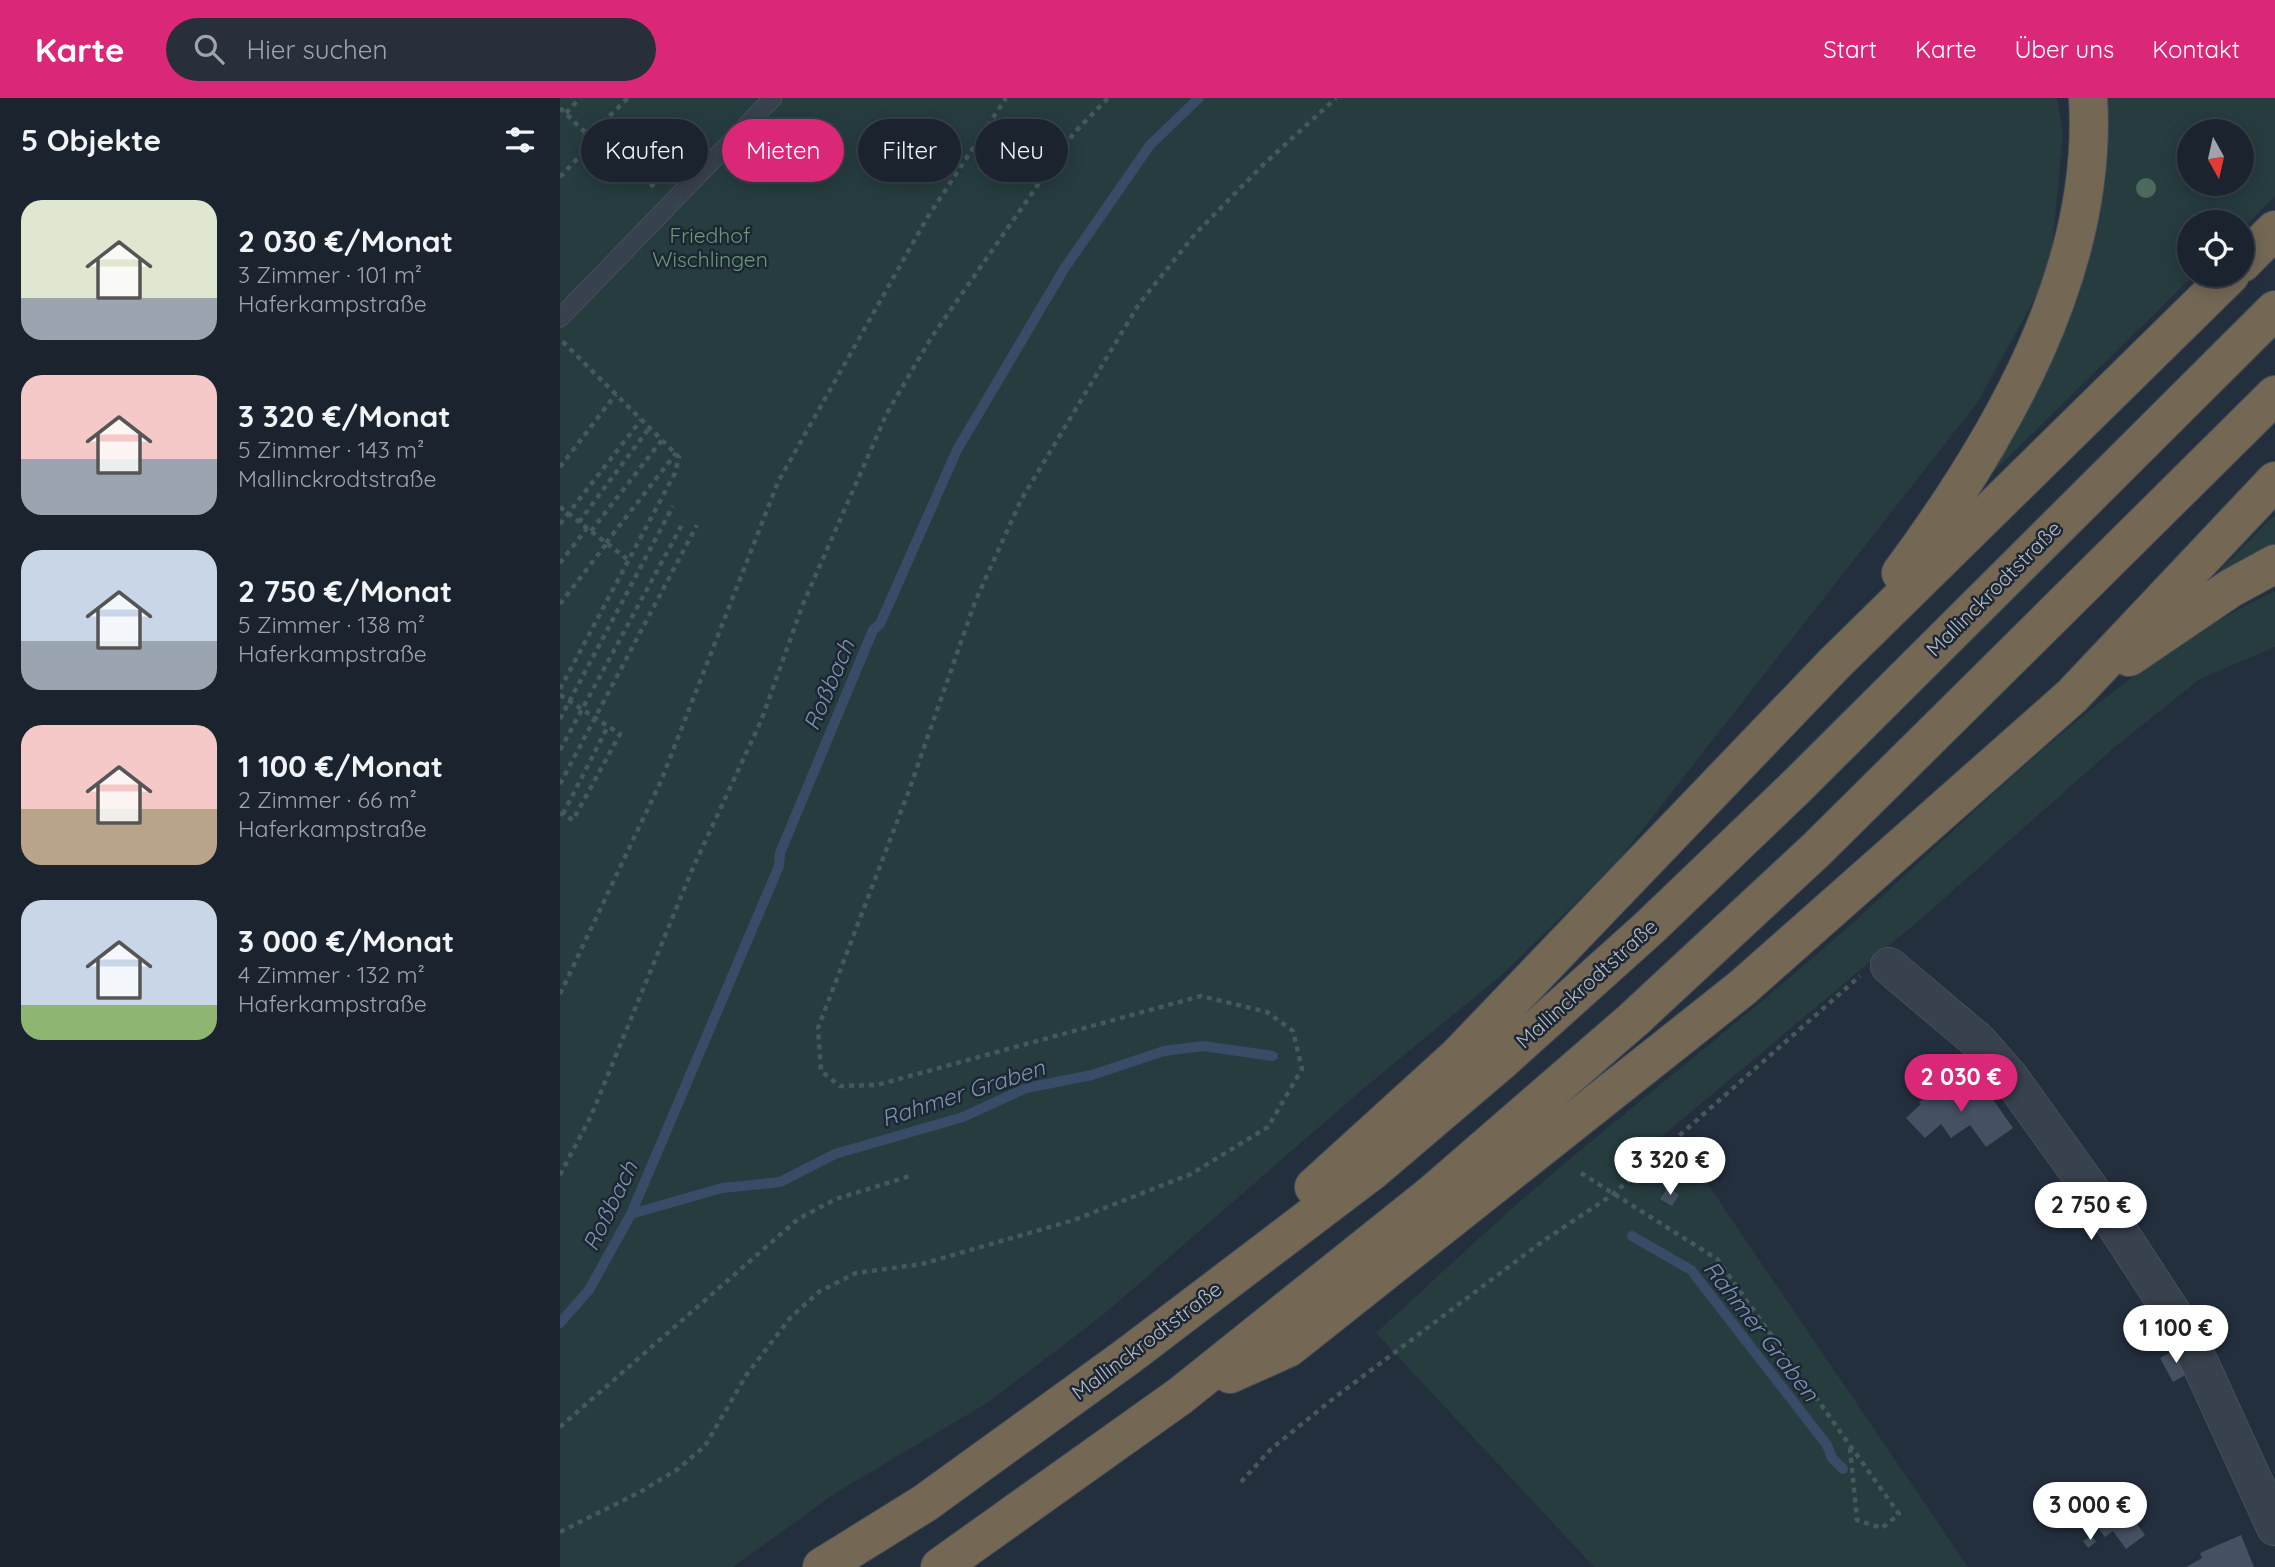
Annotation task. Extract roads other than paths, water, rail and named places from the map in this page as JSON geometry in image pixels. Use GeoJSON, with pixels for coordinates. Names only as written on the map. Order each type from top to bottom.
{"type":"FeatureCollection","features":[{"type":"Feature","properties":{"kind":"highway"},"geometry":{"type":"LineString","coordinates":[[1833,665],[1921,547],[1970,471],[2034,355],[2059,294],[2081,216],[2090,147],[2088,98]]}},
{"type":"Feature","properties":{"kind":"highway"},"geometry":{"type":"LineString","coordinates":[[2254,251],[2275,230]]}},
{"type":"Feature","properties":{"kind":"highway"},"geometry":{"type":"LineString","coordinates":[[1128,1356],[1458,1056],[1833,665],[2218,287]]}},
{"type":"Feature","properties":{"kind":"highway","name":"Mallinckrodtstraße"},"geometry":{"type":"LineString","coordinates":[[822,1567],[925,1503],[1128,1356],[1373,1170],[1650,927],[1804,779],[2275,310]]}},
{"type":"Feature","properties":{"kind":"highway"},"geometry":{"type":"LineString","coordinates":[[940,1567],[1180,1396],[1431,1195],[1633,1020],[1817,849],[2275,395]]}},
{"type":"Feature","properties":{"kind":"highway"},"geometry":{"type":"LineString","coordinates":[[1180,1396],[1288,1348],[1742,988],[2072,696],[2275,481]]}},
{"type":"Feature","properties":{"kind":"highway"},"geometry":{"type":"LineString","coordinates":[[2072,696],[2231,588],[2275,564]]}},
{"type":"Feature","properties":{"kind":"street"},"geometry":{"type":"LineString","coordinates":[[1889,966],[1978,1041],[2009,1076],[2106,1211],[2188,1337],[2275,1527]]}},
{"type":"Feature","properties":{"kind":"lane"},"geometry":{"type":"LineString","coordinates":[[560,318],[773,98]]}},
{"type":"Feature","properties":{"kind":"waterway","name":"Roßbach"},"geometry":{"type":"LineString","coordinates":[[560,1323],[589,1290],[631,1214],[779,866],[780,853],[873,630],[880,624],[957,450],[1064,269],[1150,145],[1199,98]]}},
{"type":"Feature","properties":{"kind":"waterway","name":"Rahmer Graben"},"geometry":{"type":"LineString","coordinates":[[631,1214],[722,1188],[780,1182],[835,1154],[963,1117],[1026,1088],[1092,1075],[1164,1051],[1203,1046],[1273,1056]]}},
{"type":"Feature","properties":{"kind":"waterway","name":"Rahmer Graben"},"geometry":{"type":"LineString","coordinates":[[1632,1236],[1691,1270],[1843,1469]]}},
{"type":"Feature","properties":{"kind":"park label","name":"Friedhof Wischlingen"},"geometry":{"type":"Point","coordinates":[710,248]}}]}
